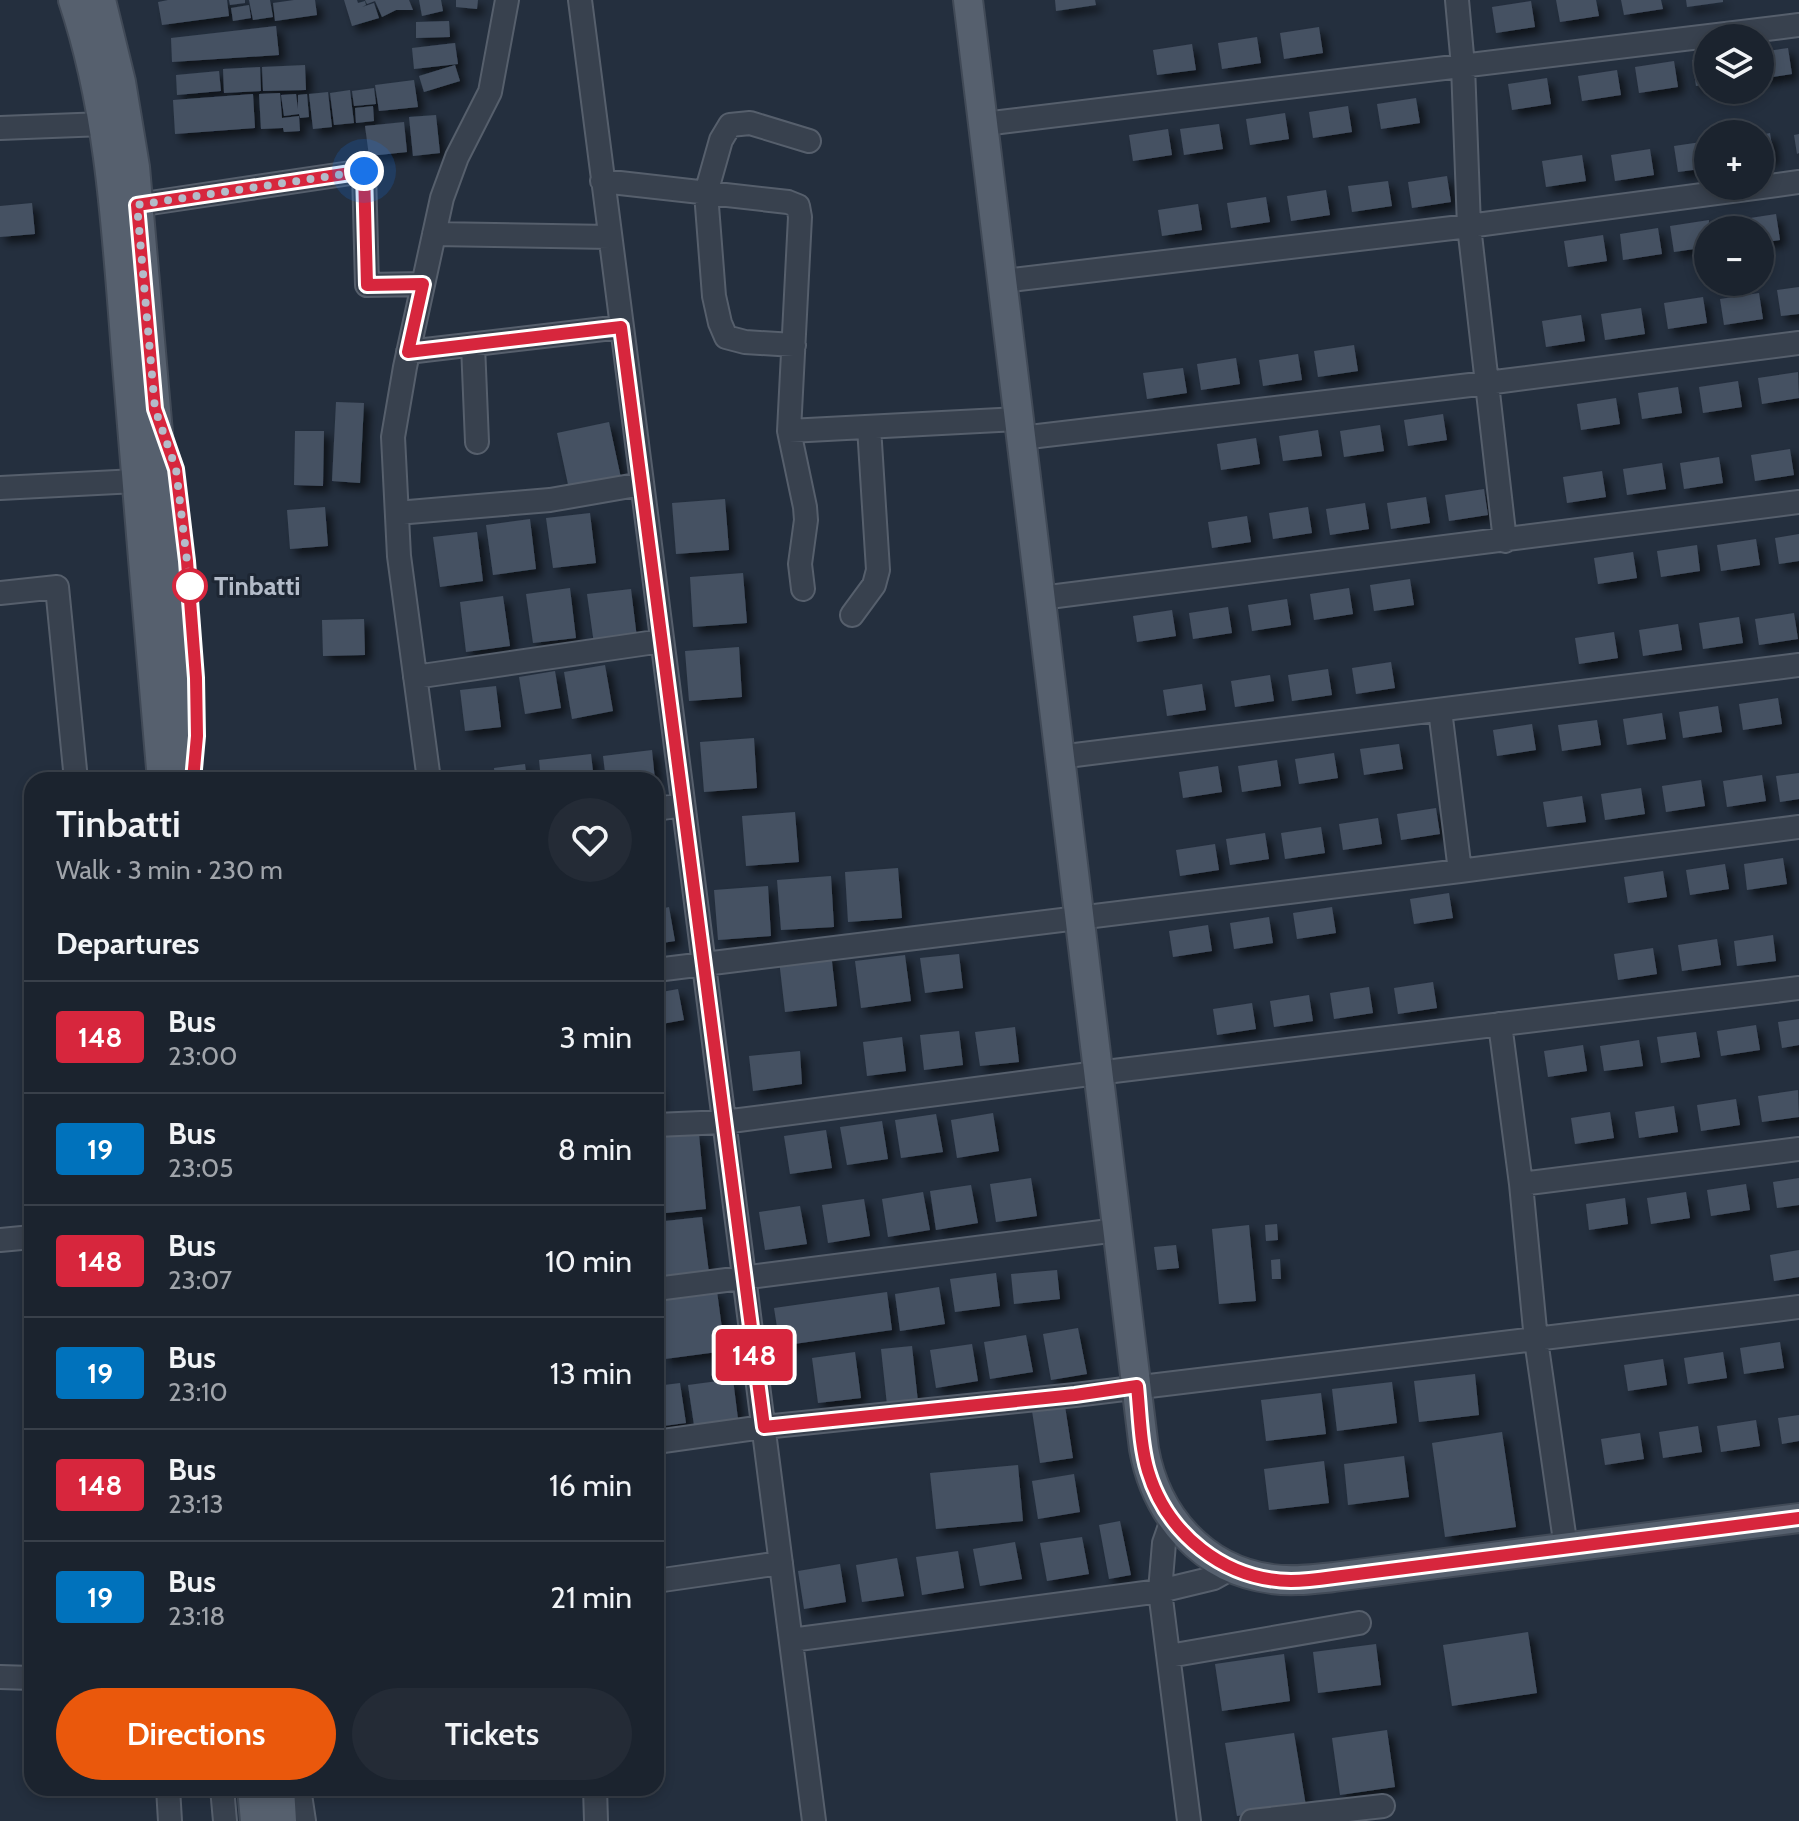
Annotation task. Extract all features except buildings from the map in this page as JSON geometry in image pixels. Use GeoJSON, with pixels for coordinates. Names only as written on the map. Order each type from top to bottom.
{"type":"FeatureCollection","features":[{"type":"Feature","properties":{"kind":"main road"},"geometry":{"type":"LineString","coordinates":[[73,0],[86,39],[104,124],[161,772]]}},
{"type":"Feature","properties":{"kind":"main road"},"geometry":{"type":"LineString","coordinates":[[101,0],[123,94],[135,167],[155,409],[176,469],[185,536],[196,678],[197,736],[191,772]]}},
{"type":"Feature","properties":{"kind":"main road"},"geometry":{"type":"LineString","coordinates":[[968,0],[1097,1073],[1147,1468],[1157,1495],[1172,1520],[1199,1548],[1232,1568],[1270,1579],[1310,1579],[1799,1518]]}},
{"type":"Feature","properties":{"kind":"main road"},"geometry":{"type":"LineString","coordinates":[[253,1796],[255,1821]]}},
{"type":"Feature","properties":{"kind":"main road"},"geometry":{"type":"LineString","coordinates":[[280,1796],[282,1821]]}},
{"type":"Feature","properties":{"kind":"street"},"geometry":{"type":"LineString","coordinates":[[428,772],[399,556],[393,437],[442,198],[457,157],[490,92],[507,0]]}},
{"type":"Feature","properties":{"kind":"street"},"geometry":{"type":"LineString","coordinates":[[580,0],[814,1821]]}},
{"type":"Feature","properties":{"kind":"street"},"geometry":{"type":"LineString","coordinates":[[1457,0],[1463,66],[1469,226],[1505,541]]}},
{"type":"Feature","properties":{"kind":"street"},"geometry":{"type":"LineString","coordinates":[[984,124],[1799,25]]}},
{"type":"Feature","properties":{"kind":"street"},"geometry":{"type":"LineString","coordinates":[[794,345],[745,342],[726,337],[714,296],[706,193],[721,140],[730,125],[750,123],[809,141]]}},
{"type":"Feature","properties":{"kind":"street"},"geometry":{"type":"LineString","coordinates":[[0,128],[104,124]]}},
{"type":"Feature","properties":{"kind":"street"},"geometry":{"type":"LineString","coordinates":[[137,205],[364,171],[367,285],[423,284]]}},
{"type":"Feature","properties":{"kind":"street"},"geometry":{"type":"LineString","coordinates":[[602,181],[788,202],[798,206],[800,217],[789,431],[805,507],[800,564],[803,589]]}},
{"type":"Feature","properties":{"kind":"street"},"geometry":{"type":"LineString","coordinates":[[1003,281],[1469,226],[1799,182]]}},
{"type":"Feature","properties":{"kind":"street"},"geometry":{"type":"LineString","coordinates":[[434,234],[610,237]]}},
{"type":"Feature","properties":{"kind":"street"},"geometry":{"type":"LineString","coordinates":[[408,352],[621,327]]}},
{"type":"Feature","properties":{"kind":"street"},"geometry":{"type":"LineString","coordinates":[[789,431],[869,427],[1020,428],[1487,383],[1799,343]]}},
{"type":"Feature","properties":{"kind":"street"},"geometry":{"type":"LineString","coordinates":[[473,345],[477,442]]}},
{"type":"Feature","properties":{"kind":"street"},"geometry":{"type":"LineString","coordinates":[[852,615],[874,585],[878,570],[869,427]]}},
{"type":"Feature","properties":{"kind":"street"},"geometry":{"type":"LineString","coordinates":[[0,488],[136,481]]}},
{"type":"Feature","properties":{"kind":"street"},"geometry":{"type":"LineString","coordinates":[[397,513],[550,500],[642,484]]}},
{"type":"Feature","properties":{"kind":"street"},"geometry":{"type":"LineString","coordinates":[[1041,598],[1799,502]]}},
{"type":"Feature","properties":{"kind":"street"},"geometry":{"type":"LineString","coordinates":[[0,593],[57,587],[75,772]]}},
{"type":"Feature","properties":{"kind":"street"},"geometry":{"type":"LineString","coordinates":[[415,677],[662,641]]}},
{"type":"Feature","properties":{"kind":"street"},"geometry":{"type":"LineString","coordinates":[[1059,757],[1799,665]]}},
{"type":"Feature","properties":{"kind":"street"},"geometry":{"type":"LineString","coordinates":[[1440,710],[1460,871]]}},
{"type":"Feature","properties":{"kind":"street"},"geometry":{"type":"LineString","coordinates":[[664,808],[683,805]]}},
{"type":"Feature","properties":{"kind":"street"},"geometry":{"type":"LineString","coordinates":[[664,969],[1799,827]]}},
{"type":"Feature","properties":{"kind":"street"},"geometry":{"type":"LineString","coordinates":[[664,1125],[724,1122],[1097,1073],[1799,988]]}},
{"type":"Feature","properties":{"kind":"street"},"geometry":{"type":"LineString","coordinates":[[1500,1024],[1521,1184],[1536,1340],[1566,1548]]}},
{"type":"Feature","properties":{"kind":"street"},"geometry":{"type":"LineString","coordinates":[[1521,1184],[1799,1149]]}},
{"type":"Feature","properties":{"kind":"street"},"geometry":{"type":"LineString","coordinates":[[664,1288],[1117,1230]]}},
{"type":"Feature","properties":{"kind":"street"},"geometry":{"type":"LineString","coordinates":[[0,1240],[24,1238]]}},
{"type":"Feature","properties":{"kind":"street"},"geometry":{"type":"LineString","coordinates":[[664,1441],[764,1427],[1075,1395],[1799,1307]]}},
{"type":"Feature","properties":{"kind":"street"},"geometry":{"type":"LineString","coordinates":[[1172,1520],[1164,1543],[1160,1591],[1189,1821]]}},
{"type":"Feature","properties":{"kind":"street"},"geometry":{"type":"LineString","coordinates":[[664,1580],[781,1563]]}},
{"type":"Feature","properties":{"kind":"street"},"geometry":{"type":"LineString","coordinates":[[791,1640],[1160,1591],[1214,1578],[1232,1568]]}},
{"type":"Feature","properties":{"kind":"street"},"geometry":{"type":"LineString","coordinates":[[1169,1656],[1359,1623]]}},
{"type":"Feature","properties":{"kind":"street"},"geometry":{"type":"LineString","coordinates":[[0,1677],[24,1678]]}},
{"type":"Feature","properties":{"kind":"street"},"geometry":{"type":"LineString","coordinates":[[168,1796],[170,1821]]}},
{"type":"Feature","properties":{"kind":"street"},"geometry":{"type":"LineString","coordinates":[[223,1796],[225,1821]]}},
{"type":"Feature","properties":{"kind":"street"},"geometry":{"type":"LineString","coordinates":[[300,1796],[304,1821]]}},
{"type":"Feature","properties":{"kind":"street"},"geometry":{"type":"LineString","coordinates":[[595,1796],[596,1821]]}},
{"type":"Feature","properties":{"kind":"street"},"geometry":{"type":"LineString","coordinates":[[1252,1821],[1383,1806]]}},
{"type":"Feature","properties":{"kind":"bus line","name":"148"},"geometry":{"type":"LineString","coordinates":[[195,772],[196,678],[185,536],[176,469],[155,409],[137,205],[364,171],[367,285],[423,284],[408,352],[621,327],[764,1427],[1137,1386],[1147,1468],[1161,1504],[1172,1520],[1199,1548],[1232,1568],[1251,1575],[1290,1581],[1799,1518]]}},
{"type":"Feature","properties":{"kind":"place","name":"Tinbatti"},"geometry":{"type":"Point","coordinates":[190,586]}},
{"type":"Feature","properties":{"kind":"route"},"geometry":{"type":"LineString","coordinates":[[190,586],[176,469],[155,409],[137,205],[364,171]]}}]}
